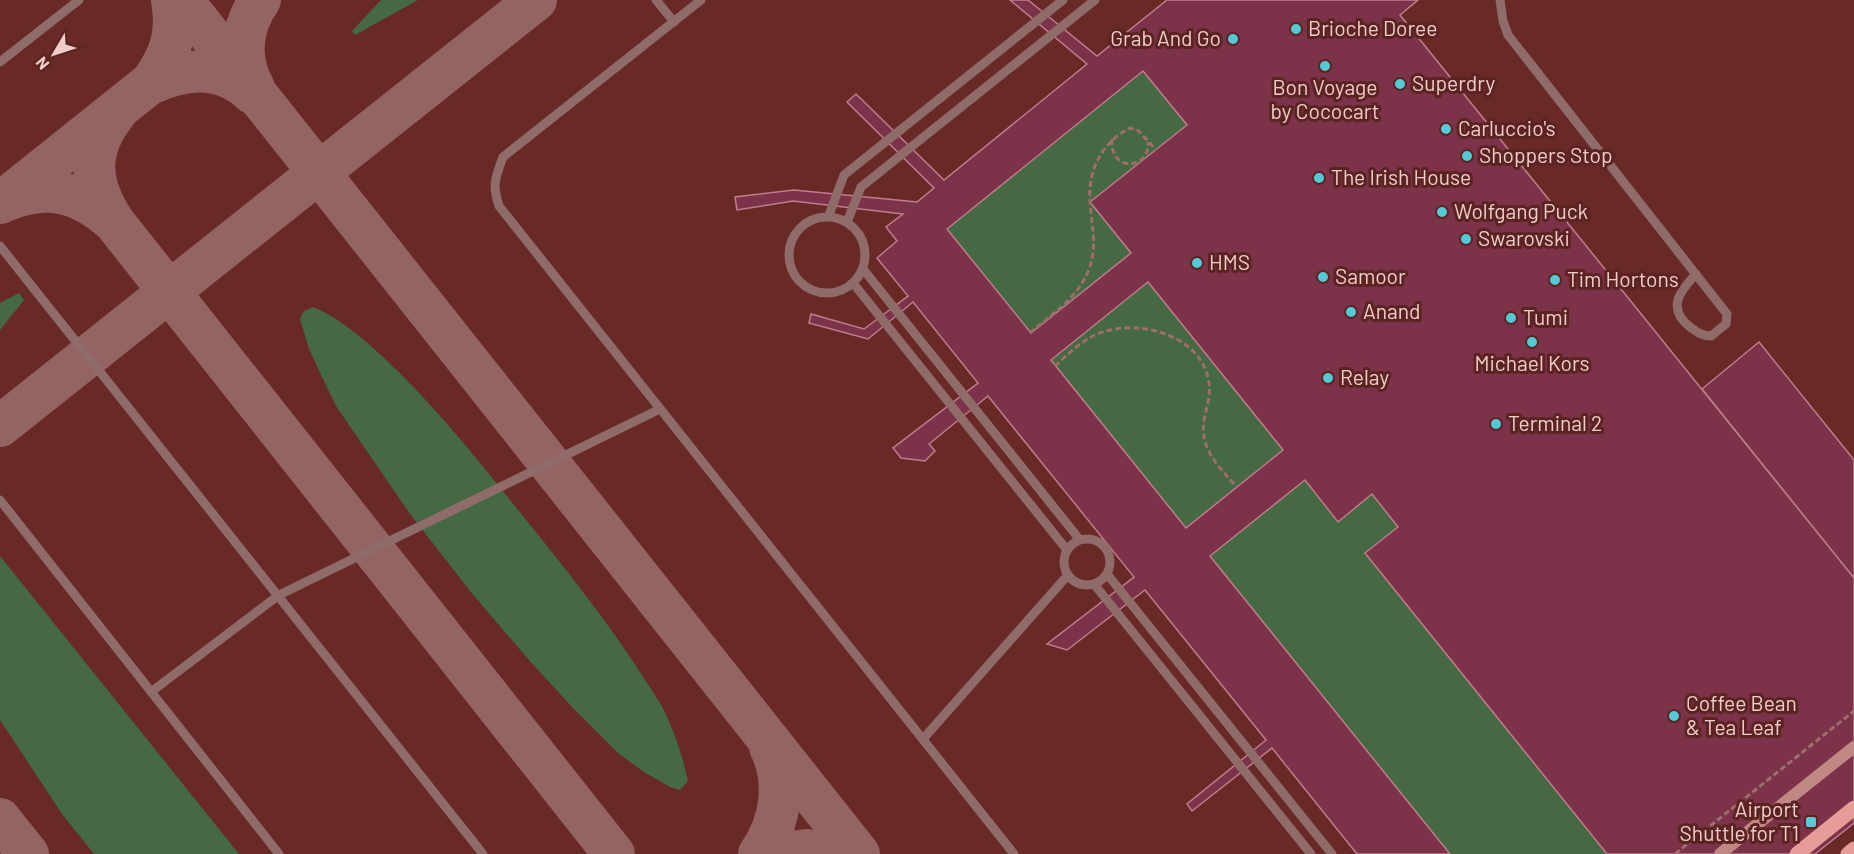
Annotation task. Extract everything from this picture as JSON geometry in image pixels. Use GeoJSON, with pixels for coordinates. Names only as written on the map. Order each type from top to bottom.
{"type":"FeatureCollection","features":[{"type":"Feature","properties":{"kind":"main road"},"geometry":{"type":"LineString","coordinates":[[1720,854],[1854,747]]}},
{"type":"Feature","properties":{"kind":"main road"},"geometry":{"type":"LineString","coordinates":[[1797,854],[1854,808]]}},
{"type":"Feature","properties":{"kind":"main road"},"geometry":{"type":"LineString","coordinates":[[1848,854],[1854,849]]}},
{"type":"Feature","properties":{"kind":"lane"},"geometry":{"type":"LineString","coordinates":[[0,62],[80,0]]}},
{"type":"Feature","properties":{"kind":"lane"},"geometry":{"type":"LineString","coordinates":[[656,0],[674,22]]}},
{"type":"Feature","properties":{"kind":"lane"},"geometry":{"type":"LineString","coordinates":[[701,0],[503,157],[496,174],[494,190],[499,206],[1014,854]]}},
{"type":"Feature","properties":{"kind":"lane"},"geometry":{"type":"LineString","coordinates":[[829,215],[844,175],[1063,0]]}},
{"type":"Feature","properties":{"kind":"lane"},"geometry":{"type":"LineString","coordinates":[[847,222],[861,187],[1095,0]]}},
{"type":"Feature","properties":{"kind":"lane"},"geometry":{"type":"LineString","coordinates":[[1500,0],[1508,35],[1728,314],[1726,324],[1711,336],[1700,335],[1684,322],[1678,310],[1682,289],[1696,274]]}},
{"type":"Feature","properties":{"kind":"lane"},"geometry":{"type":"LineString","coordinates":[[829,215],[855,228],[864,244],[866,254],[863,269],[853,283],[841,291],[822,293],[804,285],[792,271],[789,263],[790,245],[798,230],[812,219],[829,215]]}},
{"type":"Feature","properties":{"kind":"lane"},"geometry":{"type":"LineString","coordinates":[[0,246],[483,854]]}},
{"type":"Feature","properties":{"kind":"lane"},"geometry":{"type":"LineString","coordinates":[[863,269],[1080,540]]}},
{"type":"Feature","properties":{"kind":"lane"},"geometry":{"type":"LineString","coordinates":[[853,283],[1066,550]]}},
{"type":"Feature","properties":{"kind":"lane"},"geometry":{"type":"LineString","coordinates":[[151,692],[279,595],[660,409]]}},
{"type":"Feature","properties":{"kind":"lane"},"geometry":{"type":"LineString","coordinates":[[0,500],[279,854]]}},
{"type":"Feature","properties":{"kind":"lane"},"geometry":{"type":"LineString","coordinates":[[1093,539],[1106,548],[1111,563],[1105,578],[1094,584],[1083,585],[1075,582],[1068,575],[1063,564],[1066,550],[1080,540],[1093,539]]}},
{"type":"Feature","properties":{"kind":"lane"},"geometry":{"type":"LineString","coordinates":[[1107,574],[1332,854]]}},
{"type":"Feature","properties":{"kind":"lane"},"geometry":{"type":"LineString","coordinates":[[923,740],[1068,575]]}},
{"type":"Feature","properties":{"kind":"lane"},"geometry":{"type":"LineString","coordinates":[[1094,584],[1311,854]]}},
{"type":"Feature","properties":{"kind":"path"},"geometry":{"type":"LineString","coordinates":[[1030,333],[1073,296],[1089,269],[1094,245],[1090,204],[1091,180],[1098,159],[1112,139],[1130,128],[1139,131],[1156,150]]}},
{"type":"Feature","properties":{"kind":"path"},"geometry":{"type":"LineString","coordinates":[[1112,139],[1112,150],[1125,164],[1140,161],[1146,155],[1148,140]]}},
{"type":"Feature","properties":{"kind":"path"},"geometry":{"type":"LineString","coordinates":[[1055,366],[1094,335],[1128,328],[1150,330],[1175,339],[1193,350],[1203,364],[1210,388],[1203,428],[1206,444],[1212,458],[1237,487]]}},
{"type":"Feature","properties":{"kind":"path"},"geometry":{"type":"LineString","coordinates":[[1675,854],[1854,711]]}},
{"type":"Feature","properties":{"kind":"shaded area"},"geometry":{"type":"Polygon","coordinates":[[[0,0],[1854,0],[1854,854],[0,854],[0,0]]]}},
{"type":"Feature","properties":{"kind":"green space"},"geometry":{"type":"Polygon","coordinates":[[[381,0],[418,0],[355,35],[352,31],[381,0]]]}},
{"type":"Feature","properties":{"kind":"green space"},"geometry":{"type":"Polygon","coordinates":[[[1143,71],[1187,125],[1090,202],[1131,253],[1031,333],[947,229],[1143,71]]]}},
{"type":"Feature","properties":{"kind":"green space"},"geometry":{"type":"Polygon","coordinates":[[[1148,282],[1283,450],[1186,528],[1051,360],[1148,282]]]}},
{"type":"Feature","properties":{"kind":"green space"},"geometry":{"type":"Polygon","coordinates":[[[19,293],[24,300],[0,330],[0,303],[19,293]]]}},
{"type":"Feature","properties":{"kind":"green space"},"geometry":{"type":"Polygon","coordinates":[[[313,307],[341,322],[358,335],[403,376],[440,415],[583,592],[623,647],[666,714],[688,781],[680,790],[644,772],[619,754],[573,708],[470,591],[410,514],[336,406],[322,377],[309,349],[300,319],[304,311],[313,307]]]}},
{"type":"Feature","properties":{"kind":"green space"},"geometry":{"type":"Polygon","coordinates":[[[1305,480],[1338,522],[1372,494],[1398,527],[1365,554],[1607,854],[1450,854],[1210,556],[1305,480]]]}},
{"type":"Feature","properties":{"kind":"green space"},"geometry":{"type":"Polygon","coordinates":[[[0,556],[239,854],[94,854],[62,814],[0,720],[0,556]]]}},
{"type":"Feature","properties":{"kind":"building","name":"Terminal 2"},"geometry":{"type":"Polygon","coordinates":[[[1010,0],[1028,0],[1097,56],[1167,0],[1418,0],[1400,15],[1854,578],[1854,823],[1815,854],[1607,854],[1365,553],[1398,527],[1372,494],[1338,522],[1305,480],[1210,556],[1450,854],[1357,854],[1272,748],[1192,811],[1187,804],[1266,740],[1145,590],[1067,650],[1047,644],[1134,577],[988,396],[929,444],[935,451],[925,461],[901,458],[893,448],[978,383],[913,302],[868,339],[809,323],[811,314],[864,329],[908,296],[877,258],[897,241],[886,227],[903,214],[793,201],[737,210],[735,197],[794,190],[917,202],[934,188],[847,102],[856,94],[944,180],[1087,64],[1010,0]],[[1143,71],[947,229],[1031,333],[1131,253],[1090,202],[1187,125],[1143,71]],[[1148,282],[1051,360],[1186,528],[1283,450],[1148,282]]]}},
{"type":"Feature","properties":{"kind":"building"},"geometry":{"type":"Polygon","coordinates":[[[1759,342],[1854,460],[1854,578],[1702,389],[1759,342]]]}},
{"type":"Feature","properties":{"kind":"taxiway"},"geometry":{"type":"LineString","coordinates":[[172,0],[174,24],[171,45],[163,64],[150,84],[189,72],[215,73],[228,77],[252,93]]}},
{"type":"Feature","properties":{"kind":"taxiway"},"geometry":{"type":"LineString","coordinates":[[182,0],[859,854]]}},
{"type":"Feature","properties":{"kind":"taxiway"},"geometry":{"type":"LineString","coordinates":[[254,88],[246,66],[244,43],[249,21],[260,0]]}},
{"type":"Feature","properties":{"kind":"taxiway"},"geometry":{"type":"LineString","coordinates":[[0,426],[536,0]]}},
{"type":"Feature","properties":{"kind":"taxiway"},"geometry":{"type":"LineString","coordinates":[[0,203],[173,65]]}},
{"type":"Feature","properties":{"kind":"taxiway"},"geometry":{"type":"LineString","coordinates":[[5,201],[35,192],[63,194],[76,197],[89,204],[114,222],[100,194],[94,168],[99,141],[115,114]]}},
{"type":"Feature","properties":{"kind":"taxiway"},"geometry":{"type":"LineString","coordinates":[[114,222],[614,854]]}},
{"type":"Feature","properties":{"kind":"taxiway"},"geometry":{"type":"LineString","coordinates":[[759,854],[772,829],[779,802],[779,774],[770,747]]}},
{"type":"Feature","properties":{"kind":"taxiway"},"geometry":{"type":"LineString","coordinates":[[0,819],[28,854]]}},
{"type":"Feature","properties":{"kind":"taxiway"},"geometry":{"type":"LineString","coordinates":[[778,854],[806,850],[832,854]]}},
{"type":"Feature","properties":{"kind":"place","name":"Brioche Doree"},"geometry":{"type":"Point","coordinates":[1296,29]}},
{"type":"Feature","properties":{"kind":"place","name":"Grab And Go"},"geometry":{"type":"Point","coordinates":[1233,39]}},
{"type":"Feature","properties":{"kind":"place","name":"Bon Voyage by Cococart"},"geometry":{"type":"Point","coordinates":[1325,66]}},
{"type":"Feature","properties":{"kind":"place","name":"Superdry"},"geometry":{"type":"Point","coordinates":[1400,84]}},
{"type":"Feature","properties":{"kind":"place","name":"Carluccio's"},"geometry":{"type":"Point","coordinates":[1446,129]}},
{"type":"Feature","properties":{"kind":"place","name":"Shoppers Stop"},"geometry":{"type":"Point","coordinates":[1467,156]}},
{"type":"Feature","properties":{"kind":"place","name":"The Irish House"},"geometry":{"type":"Point","coordinates":[1319,178]}},
{"type":"Feature","properties":{"kind":"place","name":"Wolfgang Puck"},"geometry":{"type":"Point","coordinates":[1442,212]}},
{"type":"Feature","properties":{"kind":"place","name":"Swarovski"},"geometry":{"type":"Point","coordinates":[1466,239]}},
{"type":"Feature","properties":{"kind":"place","name":"HMS"},"geometry":{"type":"Point","coordinates":[1197,263]}},
{"type":"Feature","properties":{"kind":"place","name":"Samoor"},"geometry":{"type":"Point","coordinates":[1323,277]}},
{"type":"Feature","properties":{"kind":"place","name":"Tim Hortons"},"geometry":{"type":"Point","coordinates":[1555,280]}},
{"type":"Feature","properties":{"kind":"place","name":"Anand"},"geometry":{"type":"Point","coordinates":[1351,312]}},
{"type":"Feature","properties":{"kind":"place","name":"Tumi"},"geometry":{"type":"Point","coordinates":[1511,318]}},
{"type":"Feature","properties":{"kind":"place","name":"Michael Kors"},"geometry":{"type":"Point","coordinates":[1532,342]}},
{"type":"Feature","properties":{"kind":"place","name":"Relay"},"geometry":{"type":"Point","coordinates":[1328,378]}},
{"type":"Feature","properties":{"kind":"place","name":"Terminal 2"},"geometry":{"type":"Point","coordinates":[1496,424]}},
{"type":"Feature","properties":{"kind":"place","name":"Coffee Bean & Tea Leaf"},"geometry":{"type":"Point","coordinates":[1674,716]}},
{"type":"Feature","properties":{"kind":"place","name":"Airport Shuttle for T1"},"geometry":{"type":"Point","coordinates":[1811,822]}}]}
